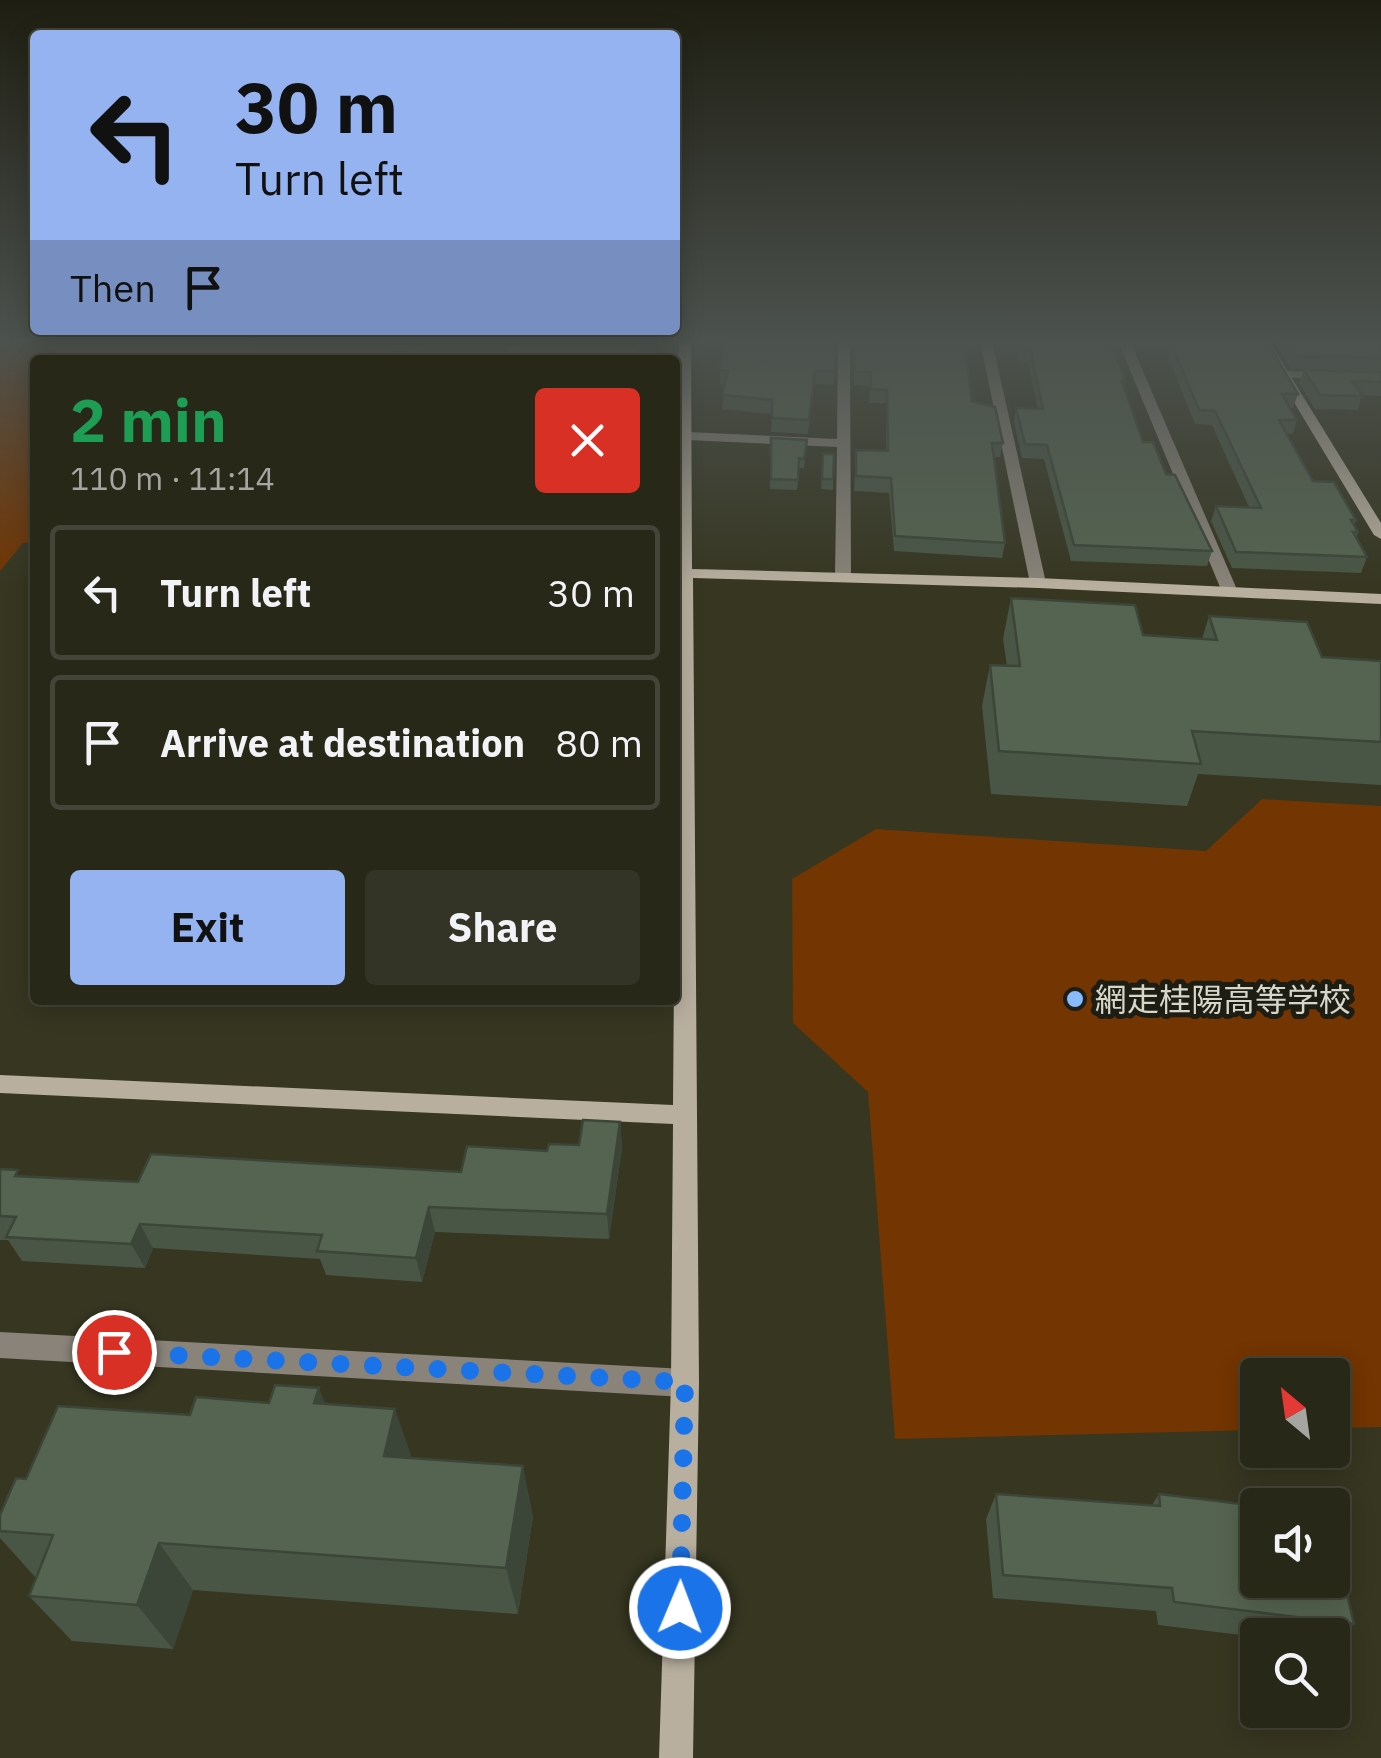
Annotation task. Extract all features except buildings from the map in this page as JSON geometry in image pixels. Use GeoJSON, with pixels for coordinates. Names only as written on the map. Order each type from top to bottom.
{"type":"FeatureCollection","features":[{"type":"Feature","properties":{"kind":"street"},"geometry":{"type":"LineString","coordinates":[[676,1758],[685,1382],[687,423]]}},
{"type":"Feature","properties":{"kind":"street"},"geometry":{"type":"LineString","coordinates":[[843,576],[844,423]]}},
{"type":"Feature","properties":{"kind":"street"},"geometry":{"type":"LineString","coordinates":[[1004,423],[1038,583]]}},
{"type":"Feature","properties":{"kind":"street"},"geometry":{"type":"LineString","coordinates":[[1159,423],[1230,592]]}},
{"type":"Feature","properties":{"kind":"street"},"geometry":{"type":"LineString","coordinates":[[1313,423],[1381,535]]}},
{"type":"Feature","properties":{"kind":"street"},"geometry":{"type":"LineString","coordinates":[[687,436],[844,442]]}},
{"type":"Feature","properties":{"kind":"street"},"geometry":{"type":"LineString","coordinates":[[685,573],[1038,583],[1381,599]]}},
{"type":"Feature","properties":{"kind":"street"},"geometry":{"type":"LineString","coordinates":[[0,1084],[684,1115]]}},
{"type":"Feature","properties":{"kind":"street"},"geometry":{"type":"LineString","coordinates":[[0,1345],[685,1382]]}},
{"type":"Feature","properties":{"kind":"shaded area"},"geometry":{"type":"Polygon","coordinates":[[[0,423],[30,423],[30,542],[23,543],[0,571],[0,423]]]}},
{"type":"Feature","properties":{"kind":"shaded area"},"geometry":{"type":"Polygon","coordinates":[[[1262,799],[1381,806],[1381,1427],[1350,1428],[1350,1358],[1240,1358],[1240,1430],[895,1439],[868,1092],[793,1023],[792,879],[876,829],[1206,851],[1262,799]]]}},
{"type":"Feature","properties":{"kind":"place","name":"網走桂陽高等学校"},"geometry":{"type":"Point","coordinates":[1075,999]}},
{"type":"Feature","properties":{"kind":"route"},"geometry":{"type":"LineString","coordinates":[[114,1352],[685,1382],[680,1608]]}}]}
